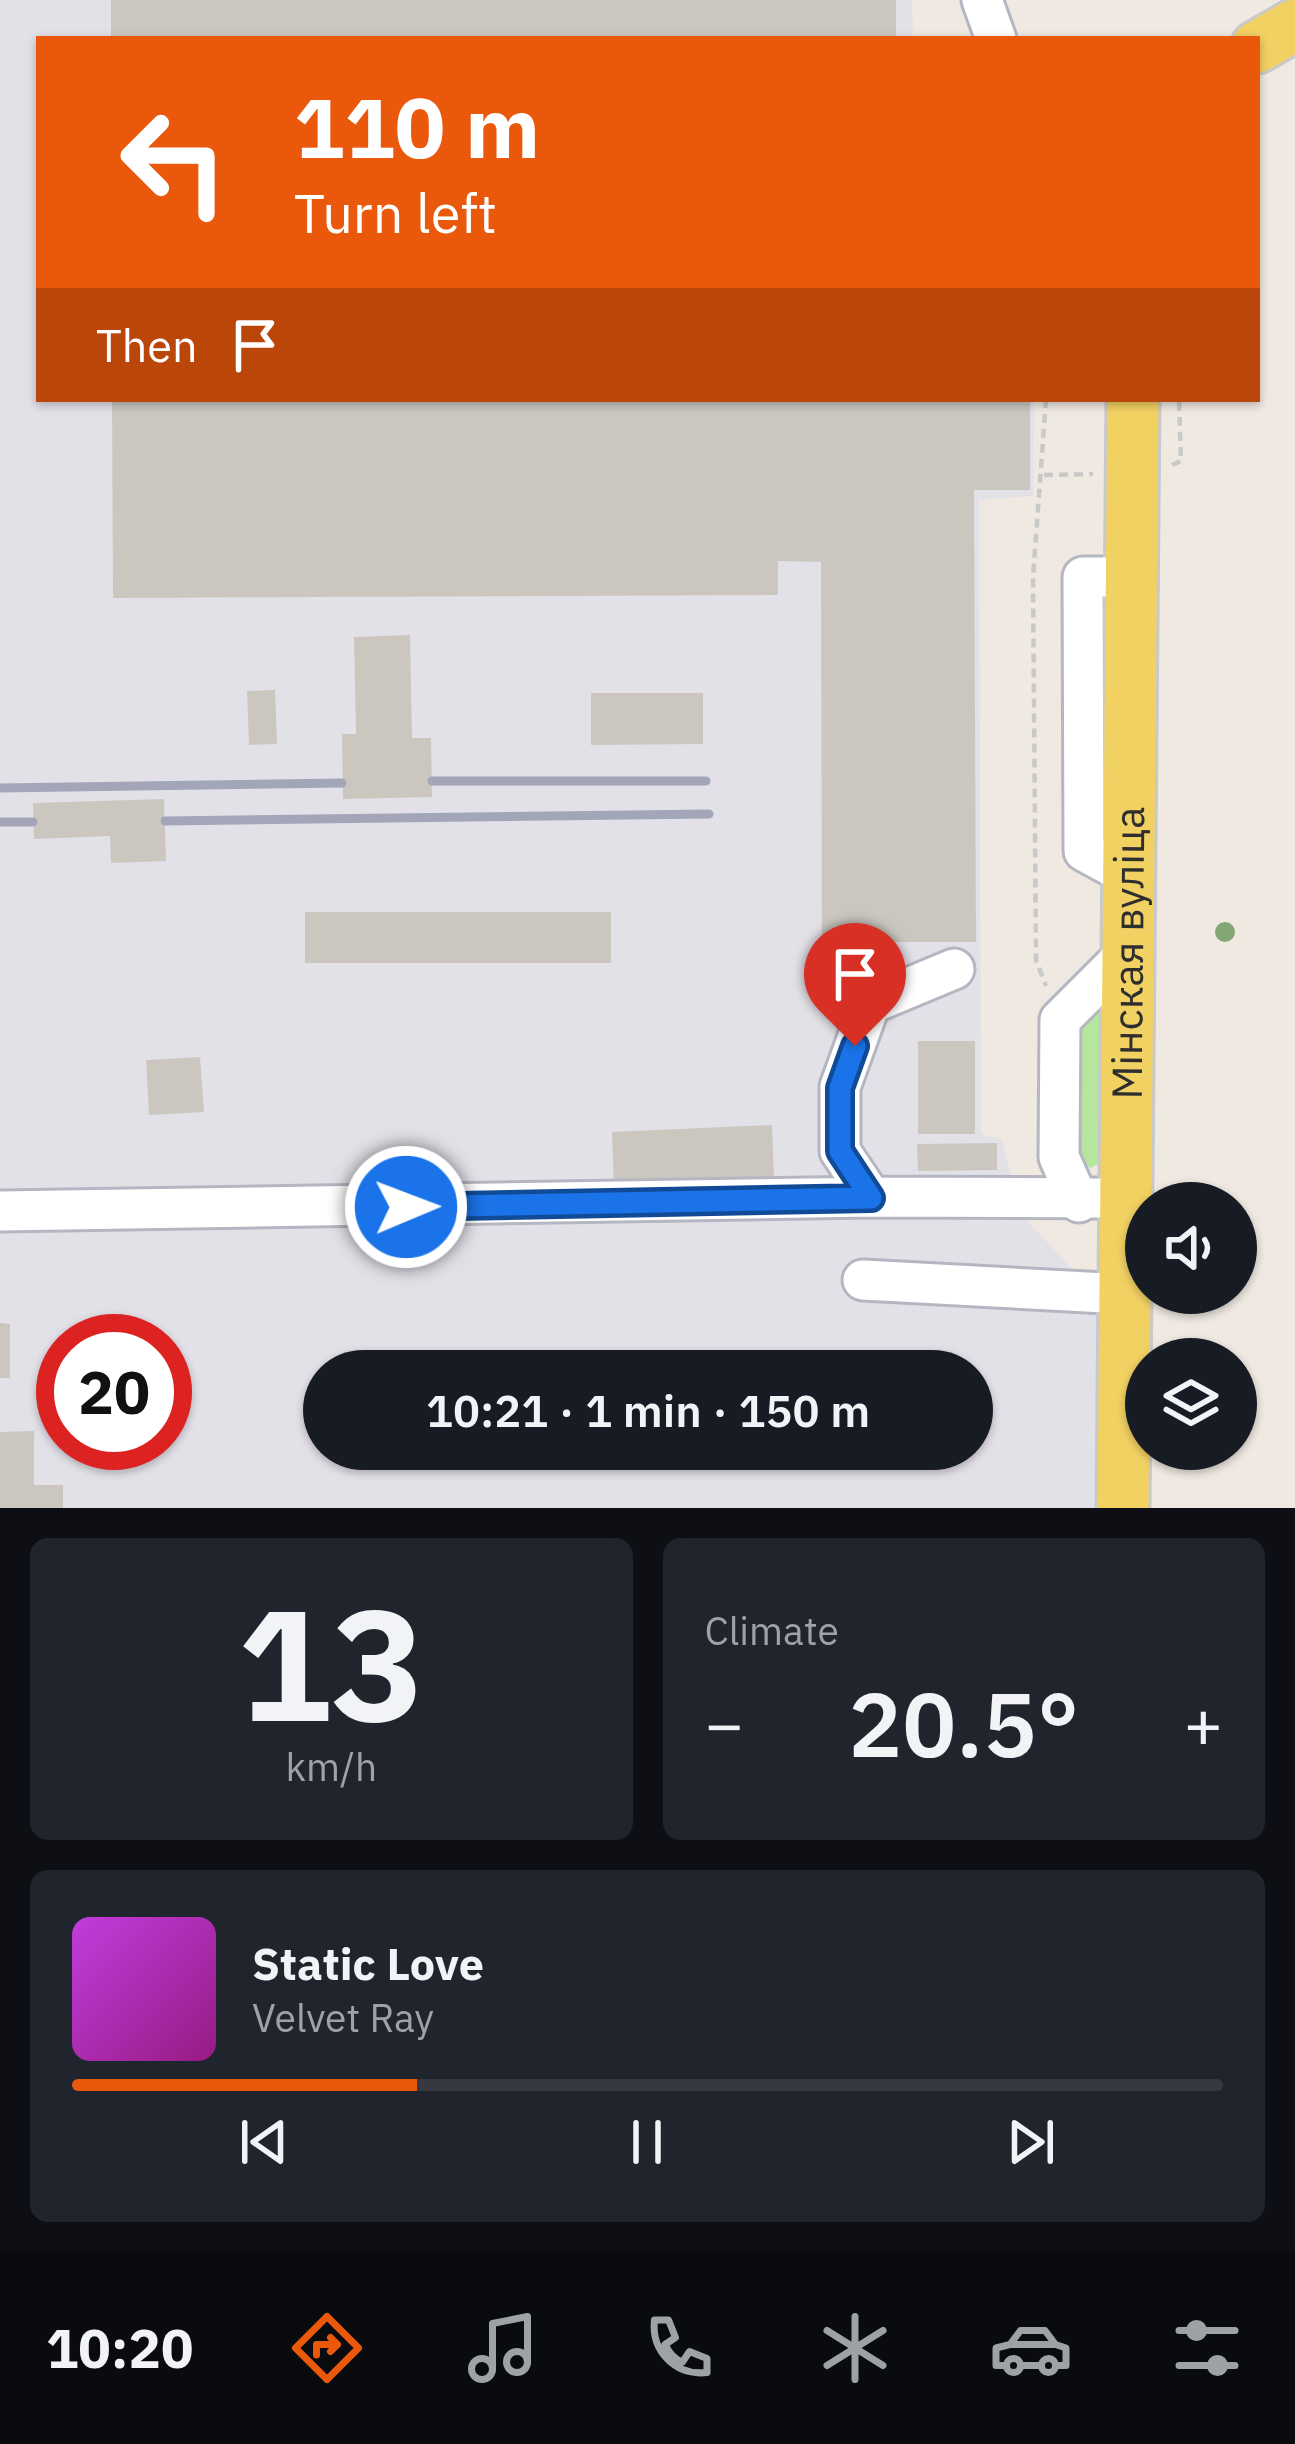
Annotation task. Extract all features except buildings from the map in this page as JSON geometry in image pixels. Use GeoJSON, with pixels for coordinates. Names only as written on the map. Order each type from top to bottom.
{"type":"FeatureCollection","features":[{"type":"Feature","properties":{"kind":"main road"},"geometry":{"type":"LineString","coordinates":[[1260,45],[1295,25]]}},
{"type":"Feature","properties":{"kind":"main road","name":"Мінская вуліца"},"geometry":{"type":"LineString","coordinates":[[1123,1508],[1124,1294],[1102,1200],[1130,876],[1132,402]]}},
{"type":"Feature","properties":{"kind":"lane"},"geometry":{"type":"LineString","coordinates":[[982,0],[995,36]]}},
{"type":"Feature","properties":{"kind":"lane"},"geometry":{"type":"LineString","coordinates":[[1102,1200],[1059,1157],[1060,1020],[1125,955]]}},
{"type":"Feature","properties":{"kind":"lane"},"geometry":{"type":"LineString","coordinates":[[871,1198],[840,1151],[840,1088],[870,1004],[954,969]]}},
{"type":"Feature","properties":{"kind":"lane"},"geometry":{"type":"LineString","coordinates":[[0,1211],[871,1198],[1102,1200]]}},
{"type":"Feature","properties":{"kind":"lane"},"geometry":{"type":"LineString","coordinates":[[863,1280],[1124,1294]]}},
{"type":"Feature","properties":{"kind":"path"},"geometry":{"type":"LineString","coordinates":[[1046,402],[1033,578],[1036,960],[1060,1020]]}},
{"type":"Feature","properties":{"kind":"path"},"geometry":{"type":"LineString","coordinates":[[1166,468],[1181,461],[1179,402]]}},
{"type":"Feature","properties":{"kind":"path"},"geometry":{"type":"LineString","coordinates":[[1043,475],[1105,474]]}},
{"type":"Feature","properties":{"kind":"shaded area"},"geometry":{"type":"Polygon","coordinates":[[[0,0],[912,0],[913,36],[36,36],[36,402],[1034,402],[1033,496],[979,500],[981,1134],[1002,1139],[1020,1213],[1096,1294],[1098,1508],[0,1508],[0,0]]]}},
{"type":"Feature","properties":{"kind":"green space"},"geometry":{"type":"Polygon","coordinates":[[[1100,1007],[1103,1162],[1090,1168],[1080,1158],[1080,1015],[1100,1007]]]}},
{"type":"Feature","properties":{"kind":"railway"},"geometry":{"type":"LineString","coordinates":[[432,781],[706,781]]}},
{"type":"Feature","properties":{"kind":"railway"},"geometry":{"type":"LineString","coordinates":[[0,788],[342,783]]}},
{"type":"Feature","properties":{"kind":"railway"},"geometry":{"type":"LineString","coordinates":[[165,821],[709,814]]}},
{"type":"Feature","properties":{"kind":"railway"},"geometry":{"type":"LineString","coordinates":[[0,822],[33,822]]}},
{"type":"Feature","properties":{"kind":"route"},"geometry":{"type":"LineString","coordinates":[[406,1207],[871,1198],[840,1151],[840,1088],[855,1046]]}}]}
